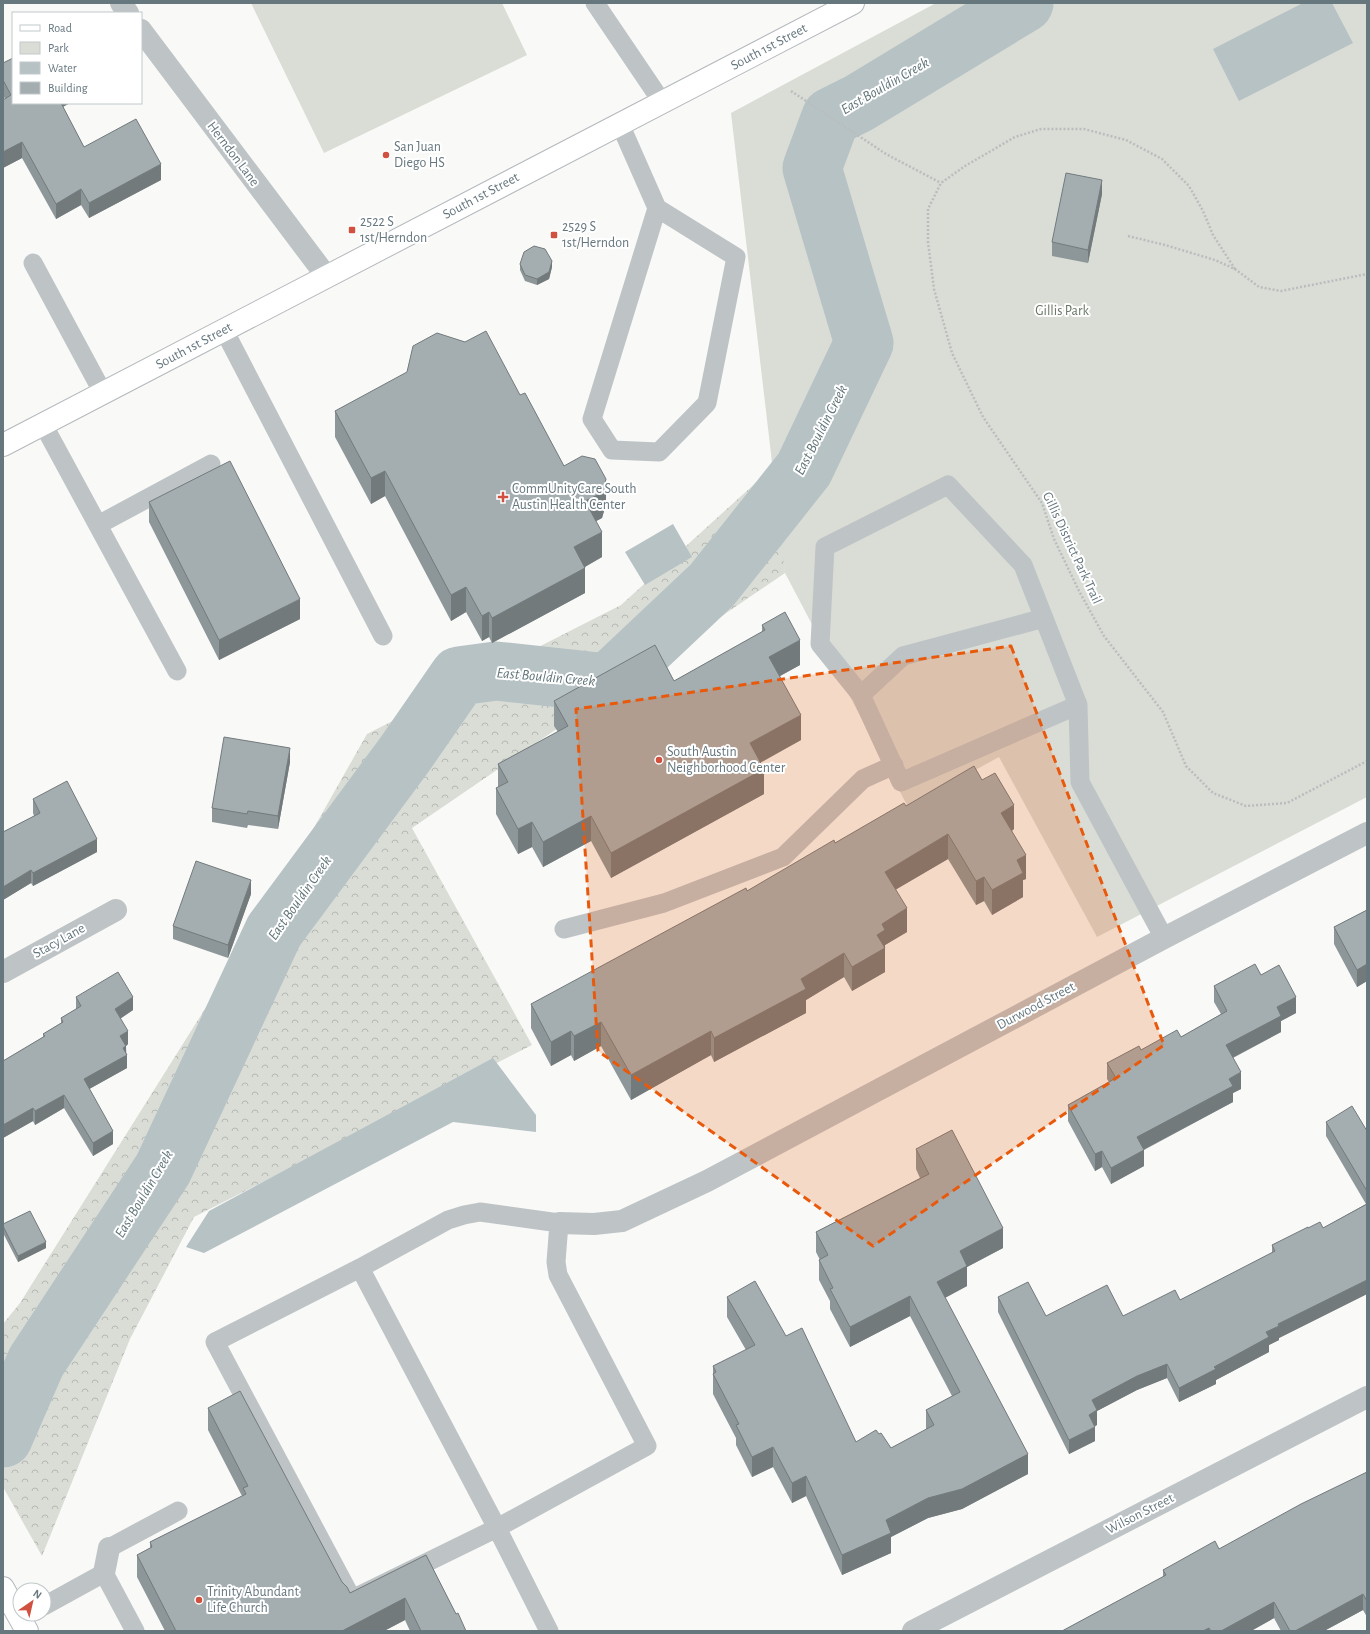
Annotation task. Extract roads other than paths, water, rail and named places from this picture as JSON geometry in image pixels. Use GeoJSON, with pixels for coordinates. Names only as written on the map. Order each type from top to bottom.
{"type":"FeatureCollection","features":[{"type":"Feature","properties":{"kind":"main road","name":"South 1st Street"},"geometry":{"type":"LineString","coordinates":[[3,445],[853,3]]}},
{"type":"Feature","properties":{"kind":"main road"},"geometry":{"type":"LineString","coordinates":[[3,1588],[12,1601]]}},
{"type":"Feature","properties":{"kind":"street"},"geometry":{"type":"LineString","coordinates":[[121,3],[127,12]]}},
{"type":"Feature","properties":{"kind":"street","name":"Herndon Lane"},"geometry":{"type":"LineString","coordinates":[[142,31],[327,277]]}},
{"type":"Feature","properties":{"kind":"street","name":"Durwood Street"},"geometry":{"type":"LineString","coordinates":[[559,1223],[594,1224],[622,1220],[707,1182],[1164,938],[1367,833]]}},
{"type":"Feature","properties":{"kind":"street","name":"Stacy Lane"},"geometry":{"type":"LineString","coordinates":[[3,972],[116,910]]}},
{"type":"Feature","properties":{"kind":"street","name":"Wilson Street"},"geometry":{"type":"LineString","coordinates":[[914,1631],[1367,1397]]}},
{"type":"Feature","properties":{"kind":"street"},"geometry":{"type":"LineString","coordinates":[[104,1573],[109,1548]]}},
{"type":"Feature","properties":{"kind":"lane"},"geometry":{"type":"LineString","coordinates":[[595,3],[662,102]]}},
{"type":"Feature","properties":{"kind":"lane"},"geometry":{"type":"LineString","coordinates":[[620,124],[657,208],[736,257],[708,403],[658,452],[612,450],[592,419],[657,208]]}},
{"type":"Feature","properties":{"kind":"lane"},"geometry":{"type":"LineString","coordinates":[[33,263],[103,393]]}},
{"type":"Feature","properties":{"kind":"lane"},"geometry":{"type":"LineString","coordinates":[[224,330],[383,636]]}},
{"type":"Feature","properties":{"kind":"lane"},"geometry":{"type":"LineString","coordinates":[[43,424],[177,671]]}},
{"type":"Feature","properties":{"kind":"lane"},"geometry":{"type":"LineString","coordinates":[[98,525],[211,464]]}},
{"type":"Feature","properties":{"kind":"lane"},"geometry":{"type":"LineString","coordinates":[[1078,705],[901,782],[861,695],[820,644],[824,547],[948,486],[1023,565],[1078,705],[1080,782],[1164,938]]}},
{"type":"Feature","properties":{"kind":"lane"},"geometry":{"type":"LineString","coordinates":[[861,695],[903,656],[1044,618]]}},
{"type":"Feature","properties":{"kind":"lane"},"geometry":{"type":"LineString","coordinates":[[564,929],[664,903],[783,857],[863,779],[894,765]]}},
{"type":"Feature","properties":{"kind":"lane"},"geometry":{"type":"LineString","coordinates":[[480,1212],[495,1213],[559,1223],[556,1262],[558,1275],[647,1446],[497,1528],[352,1599],[215,1342],[360,1268],[448,1220],[464,1214],[480,1212]]}},
{"type":"Feature","properties":{"kind":"lane"},"geometry":{"type":"LineString","coordinates":[[360,1268],[497,1528],[549,1631]]}},
{"type":"Feature","properties":{"kind":"lane"},"geometry":{"type":"LineString","coordinates":[[109,1548],[178,1511]]}},
{"type":"Feature","properties":{"kind":"lane"},"geometry":{"type":"LineString","coordinates":[[52,1602],[104,1573],[135,1631]]}},
{"type":"Feature","properties":{"kind":"water"},"geometry":{"type":"Polygon","coordinates":[[[1303,3],[1332,3],[1353,43],[1239,101],[1213,49],[1303,3]]]}},
{"type":"Feature","properties":{"kind":"water"},"geometry":{"type":"Polygon","coordinates":[[[673,524],[692,557],[645,585],[625,552],[673,524]]]}},
{"type":"Feature","properties":{"kind":"water"},"geometry":{"type":"Polygon","coordinates":[[[493,1058],[536,1115],[536,1132],[453,1122],[204,1253],[186,1247],[209,1211],[493,1058]]]}},
{"type":"Feature","properties":{"kind":"waterway","name":"East Bouldin Creek"},"geometry":{"type":"LineString","coordinates":[[3,1438],[36,1362],[163,1169],[274,931],[405,754],[459,676],[496,671],[608,683],[712,585],[804,469],[864,343],[812,168],[831,117],[859,103],[1024,3]]}},
{"type":"Feature","properties":{"kind":"place","name":"San Juan Diego HS"},"geometry":{"type":"Point","coordinates":[386,155]}},
{"type":"Feature","properties":{"kind":"place","name":"2522 S 1st/Herndon"},"geometry":{"type":"Point","coordinates":[352,230]}},
{"type":"Feature","properties":{"kind":"place","name":"2529 S 1st/Herndon"},"geometry":{"type":"Point","coordinates":[554,235]}},
{"type":"Feature","properties":{"kind":"place","name":"CommUnityCare South Austin Health Center"},"geometry":{"type":"Point","coordinates":[503,497]}},
{"type":"Feature","properties":{"kind":"place","name":"South Austin Neighborhood Center"},"geometry":{"type":"Point","coordinates":[659,760]}},
{"type":"Feature","properties":{"kind":"place","name":"Trinity Abundant Life Church"},"geometry":{"type":"Point","coordinates":[199,1600]}},
{"type":"Feature","properties":{"kind":"park label","name":"Gillis Park"},"geometry":{"type":"Point","coordinates":[1062,311]}}]}
